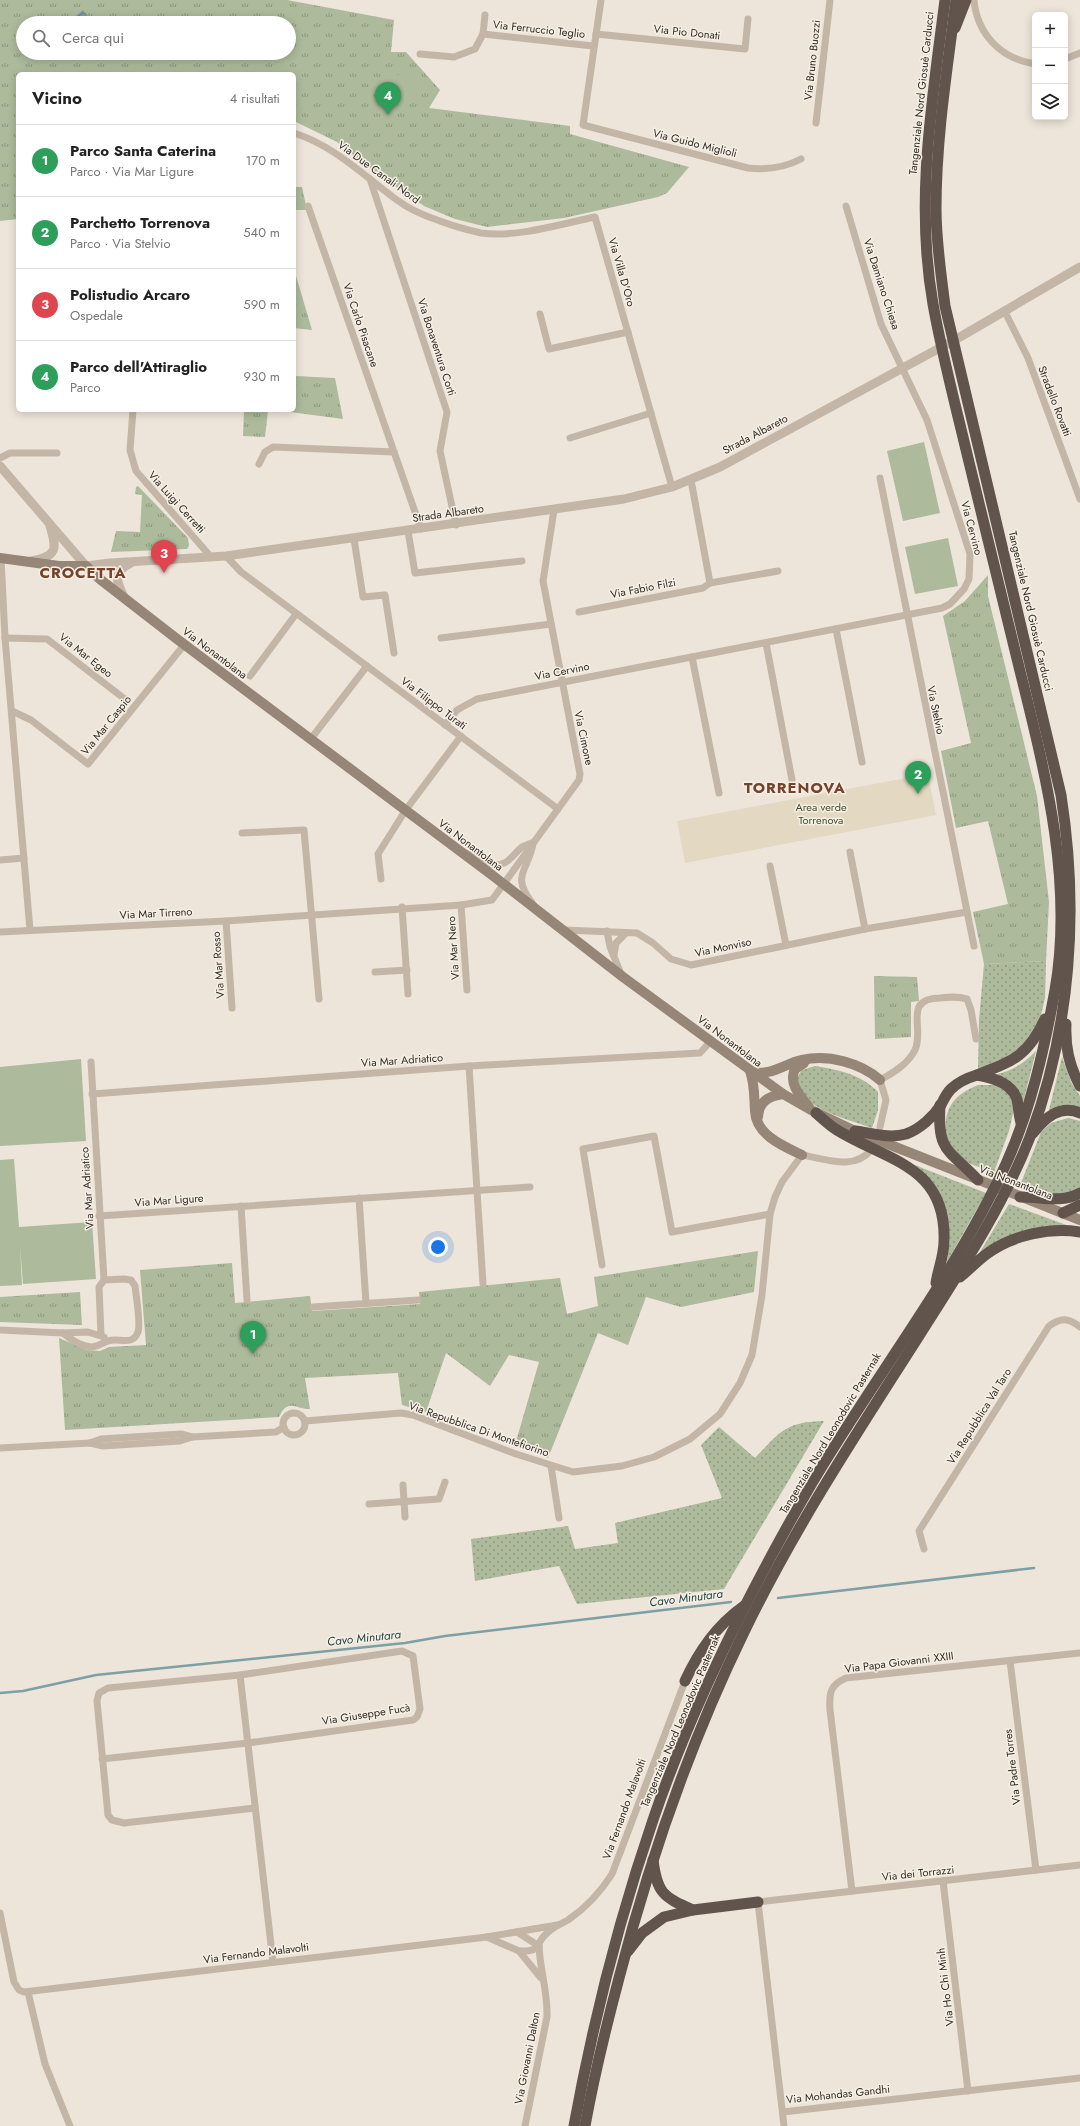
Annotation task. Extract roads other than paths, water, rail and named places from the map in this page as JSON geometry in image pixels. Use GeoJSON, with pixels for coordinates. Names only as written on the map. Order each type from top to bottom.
{"type":"FeatureCollection","features":[{"type":"Feature","properties":{"kind":"highway","name":"Tangenziale Nord Giosuè Carducci"},"geometry":{"type":"LineString","coordinates":[[945,0],[927,144],[924,202],[925,244],[932,301],[965,445],[1039,747],[1052,810],[1060,899],[1059,950],[1052,1004],[1042,1055],[1022,1124],[990,1196]]}},
{"type":"Feature","properties":{"kind":"highway","name":"Tangenziale Nord Giosuè Carducci"},"geometry":{"type":"LineString","coordinates":[[956,0],[938,143],[936,210],[938,248],[945,306],[976,441],[1062,795],[1070,874],[1072,912],[1066,990],[1054,1054],[1030,1136],[992,1218]]}},
{"type":"Feature","properties":{"kind":"highway"},"geometry":{"type":"LineString","coordinates":[[951,36],[966,0]]}},
{"type":"Feature","properties":{"kind":"highway"},"geometry":{"type":"LineString","coordinates":[[1066,990],[1067,1053],[1072,1070],[1080,1086]]}},
{"type":"Feature","properties":{"kind":"highway"},"geometry":{"type":"LineString","coordinates":[[855,1131],[887,1136],[904,1134],[923,1124],[940,1105],[950,1090],[966,1078],[1004,1065],[1025,1050],[1041,1028],[1052,1004]]}},
{"type":"Feature","properties":{"kind":"highway"},"geometry":{"type":"LineString","coordinates":[[976,1075],[999,1080],[1008,1086],[1015,1095],[1018,1104],[1018,1114],[1022,1124]]}},
{"type":"Feature","properties":{"kind":"highway"},"geometry":{"type":"LineString","coordinates":[[940,1105],[939,1127],[943,1143],[954,1159],[978,1180]]}},
{"type":"Feature","properties":{"kind":"highway"},"geometry":{"type":"LineString","coordinates":[[1030,1136],[1044,1120],[1057,1112],[1068,1110],[1080,1113]]}},
{"type":"Feature","properties":{"kind":"highway"},"geometry":{"type":"LineString","coordinates":[[813,1112],[836,1130],[889,1155],[904,1164],[914,1171],[928,1185],[941,1211],[944,1228],[944,1243],[935,1289]]}},
{"type":"Feature","properties":{"kind":"highway"},"geometry":{"type":"LineString","coordinates":[[1020,1197],[1059,1200],[1080,1193]]}},
{"type":"Feature","properties":{"kind":"highway","name":"Tangenziale Nord Leonodovic Pasternak"},"geometry":{"type":"LineString","coordinates":[[574,2126],[588,2052],[607,1973],[653,1820],[697,1707],[746,1604],[815,1479],[935,1289],[990,1196]]}},
{"type":"Feature","properties":{"kind":"highway"},"geometry":{"type":"LineString","coordinates":[[1063,1213],[1080,1205]]}},
{"type":"Feature","properties":{"kind":"highway","name":"Tangenziale Nord Leonodovic Pasternak"},"geometry":{"type":"LineString","coordinates":[[585,2126],[601,2045],[624,1957],[653,1858],[688,1759],[744,1632],[826,1481],[992,1218]]}},
{"type":"Feature","properties":{"kind":"highway"},"geometry":{"type":"LineString","coordinates":[[950,1286],[989,1252],[1007,1242],[1042,1232],[1059,1230],[1080,1232]]}},
{"type":"Feature","properties":{"kind":"highway"},"geometry":{"type":"LineString","coordinates":[[684,1681],[709,1638],[727,1618],[746,1604]]}},
{"type":"Feature","properties":{"kind":"highway"},"geometry":{"type":"LineString","coordinates":[[653,1858],[657,1882],[662,1893],[672,1902],[693,1910]]}},
{"type":"Feature","properties":{"kind":"highway"},"geometry":{"type":"LineString","coordinates":[[624,1957],[642,1933],[664,1917],[693,1910],[758,1902]]}},
{"type":"Feature","properties":{"kind":"main road"},"geometry":{"type":"LineString","coordinates":[[0,558],[24,563],[66,567],[86,566]]}},
{"type":"Feature","properties":{"kind":"main road","name":"Via Nonantolana"},"geometry":{"type":"LineString","coordinates":[[86,566],[126,600],[184,645],[564,930],[623,977],[783,1094],[813,1112],[855,1131],[1080,1220]]}},
{"type":"Feature","properties":{"kind":"main road"},"geometry":{"type":"LineString","coordinates":[[802,1155],[780,1144],[764,1132],[758,1125],[754,1109],[755,1088],[750,1071],[769,1073],[803,1060],[831,1060],[866,1069],[880,1080]]}},
{"type":"Feature","properties":{"kind":"main road"},"geometry":{"type":"LineString","coordinates":[[810,1060],[795,1069],[793,1077],[798,1093],[813,1112]]}},
{"type":"Feature","properties":{"kind":"main road"},"geometry":{"type":"LineString","coordinates":[[758,1125],[758,1112],[764,1102],[774,1096],[783,1094]]}},
{"type":"Feature","properties":{"kind":"street"},"geometry":{"type":"LineString","coordinates":[[594,46],[602,0]]}},
{"type":"Feature","properties":{"kind":"street","name":"Via Bruno Buozzi"},"geometry":{"type":"LineString","coordinates":[[816,123],[830,0]]}},
{"type":"Feature","properties":{"kind":"street"},"geometry":{"type":"LineString","coordinates":[[974,0],[978,22],[986,36],[996,47],[1008,56],[1032,63]]}},
{"type":"Feature","properties":{"kind":"street","name":"Via Ferruccio Teglio"},"geometry":{"type":"LineString","coordinates":[[420,54],[454,57],[475,49],[483,34],[485,15]]}},
{"type":"Feature","properties":{"kind":"street","name":"Via Pio Donati"},"geometry":{"type":"LineString","coordinates":[[596,34],[745,50],[748,19]]}},
{"type":"Feature","properties":{"kind":"street","name":"Via Ferruccio Teglio"},"geometry":{"type":"LineString","coordinates":[[483,34],[594,46]]}},
{"type":"Feature","properties":{"kind":"street","name":"Via Guido Miglioli"},"geometry":{"type":"LineString","coordinates":[[594,46],[583,125],[748,168],[762,169],[782,167],[801,159]]}},
{"type":"Feature","properties":{"kind":"street"},"geometry":{"type":"LineString","coordinates":[[1068,58],[1080,53]]}},
{"type":"Feature","properties":{"kind":"street","name":"Via Due Canali Nord"},"geometry":{"type":"LineString","coordinates":[[296,134],[310,139],[349,161],[410,210],[451,225],[482,233],[532,230],[595,217]]}},
{"type":"Feature","properties":{"kind":"street","name":"Via Bonaventura Corti"},"geometry":{"type":"LineString","coordinates":[[370,179],[447,412],[440,451],[456,525]]}},
{"type":"Feature","properties":{"kind":"street","name":"Via Carlo Pisacane"},"geometry":{"type":"LineString","coordinates":[[308,206],[421,529]]}},
{"type":"Feature","properties":{"kind":"street","name":"Via Damiano Chiesa"},"geometry":{"type":"LineString","coordinates":[[846,206],[881,324],[902,368]]}},
{"type":"Feature","properties":{"kind":"street","name":"Via Villa D'Oro"},"geometry":{"type":"LineString","coordinates":[[595,217],[672,487]]}},
{"type":"Feature","properties":{"kind":"street","name":"Strada Albareto"},"geometry":{"type":"LineString","coordinates":[[86,566],[226,556],[354,539],[624,499],[672,487],[720,467],[1005,312],[1080,267]]}},
{"type":"Feature","properties":{"kind":"street","name":"Stradello Rovatti"},"geometry":{"type":"LineString","coordinates":[[1005,312],[1028,358],[1080,499]]}},
{"type":"Feature","properties":{"kind":"street"},"geometry":{"type":"LineString","coordinates":[[540,314],[549,349],[628,332]]}},
{"type":"Feature","properties":{"kind":"street","name":"Via Cervino"},"geometry":{"type":"LineString","coordinates":[[445,725],[457,710],[477,699],[906,616],[942,608],[950,604],[964,589],[969,579],[971,570],[970,554],[927,420],[902,368]]}},
{"type":"Feature","properties":{"kind":"street","name":"Via Luigi Cerretti"},"geometry":{"type":"LineString","coordinates":[[132,412],[130,450],[136,471],[211,557]]}},
{"type":"Feature","properties":{"kind":"street"},"geometry":{"type":"LineString","coordinates":[[570,438],[651,413]]}},
{"type":"Feature","properties":{"kind":"street"},"geometry":{"type":"LineString","coordinates":[[259,464],[265,452],[273,447],[394,452]]}},
{"type":"Feature","properties":{"kind":"street"},"geometry":{"type":"LineString","coordinates":[[0,458],[10,453],[57,453]]}},
{"type":"Feature","properties":{"kind":"street","name":"Via Nonantolana"},"geometry":{"type":"LineString","coordinates":[[0,466],[86,566]]}},
{"type":"Feature","properties":{"kind":"street","name":"Via Stelvio"},"geometry":{"type":"LineString","coordinates":[[880,478],[906,616],[974,946]]}},
{"type":"Feature","properties":{"kind":"street"},"geometry":{"type":"LineString","coordinates":[[691,480],[710,583]]}},
{"type":"Feature","properties":{"kind":"street","name":"Via Cimone"},"geometry":{"type":"LineString","coordinates":[[504,885],[574,788],[579,780],[580,774],[543,581],[554,510]]}},
{"type":"Feature","properties":{"kind":"street"},"geometry":{"type":"LineString","coordinates":[[24,563],[41,560],[53,552],[56,545],[49,523]]}},
{"type":"Feature","properties":{"kind":"street","name":"Strada Albareto"},"geometry":{"type":"LineString","coordinates":[[408,531],[415,573],[522,561]]}},
{"type":"Feature","properties":{"kind":"street"},"geometry":{"type":"LineString","coordinates":[[354,539],[363,597],[385,595],[394,653]]}},
{"type":"Feature","properties":{"kind":"street","name":"Via Filippo Turati"},"geometry":{"type":"LineString","coordinates":[[226,556],[241,572],[296,614],[558,809]]}},
{"type":"Feature","properties":{"kind":"street"},"geometry":{"type":"LineString","coordinates":[[0,558],[30,930]]}},
{"type":"Feature","properties":{"kind":"street","name":"Via Nonantolana"},"geometry":{"type":"LineString","coordinates":[[126,600],[117,583],[117,575],[122,568],[134,562]]}},
{"type":"Feature","properties":{"kind":"street","name":"Via Fabio Filzi"},"geometry":{"type":"LineString","coordinates":[[579,612],[703,588],[710,583],[778,571]]}},
{"type":"Feature","properties":{"kind":"street"},"geometry":{"type":"LineString","coordinates":[[250,676],[296,614]]}},
{"type":"Feature","properties":{"kind":"street"},"geometry":{"type":"LineString","coordinates":[[441,638],[551,624]]}},
{"type":"Feature","properties":{"kind":"street"},"geometry":{"type":"LineString","coordinates":[[836,629],[862,762]]}},
{"type":"Feature","properties":{"kind":"street","name":"Via Mar Egeo"},"geometry":{"type":"LineString","coordinates":[[6,638],[47,639],[126,700]]}},
{"type":"Feature","properties":{"kind":"street"},"geometry":{"type":"LineString","coordinates":[[766,643],[792,780]]}},
{"type":"Feature","properties":{"kind":"street","name":"Via Mar Caspio"},"geometry":{"type":"LineString","coordinates":[[12,711],[31,720],[88,764],[184,645]]}},
{"type":"Feature","properties":{"kind":"street"},"geometry":{"type":"LineString","coordinates":[[692,657],[719,794]]}},
{"type":"Feature","properties":{"kind":"street"},"geometry":{"type":"LineString","coordinates":[[310,740],[367,666]]}},
{"type":"Feature","properties":{"kind":"street"},"geometry":{"type":"LineString","coordinates":[[381,879],[378,854],[405,811],[461,736]]}},
{"type":"Feature","properties":{"kind":"street"},"geometry":{"type":"LineString","coordinates":[[242,833],[304,830],[313,914],[319,999]]}},
{"type":"Feature","properties":{"kind":"street","name":"Via Cimone"},"geometry":{"type":"LineString","coordinates":[[460,852],[472,853],[488,864],[500,865],[508,862],[522,847],[534,842]]}},
{"type":"Feature","properties":{"kind":"street","name":"Via Cimone"},"geometry":{"type":"LineString","coordinates":[[534,842],[531,855],[523,868],[521,879],[525,892],[541,914]]}},
{"type":"Feature","properties":{"kind":"street"},"geometry":{"type":"LineString","coordinates":[[850,852],[866,929]]}},
{"type":"Feature","properties":{"kind":"street"},"geometry":{"type":"LineString","coordinates":[[0,860],[24,858]]}},
{"type":"Feature","properties":{"kind":"street"},"geometry":{"type":"LineString","coordinates":[[770,866],[786,945]]}},
{"type":"Feature","properties":{"kind":"street","name":"Via Mar Tirreno"},"geometry":{"type":"LineString","coordinates":[[0,932],[226,920],[402,907],[461,905],[492,900],[504,885]]}},
{"type":"Feature","properties":{"kind":"street","name":"Via Mar Nero"},"geometry":{"type":"LineString","coordinates":[[461,905],[467,990]]}},
{"type":"Feature","properties":{"kind":"street"},"geometry":{"type":"LineString","coordinates":[[402,907],[408,994]]}},
{"type":"Feature","properties":{"kind":"street","name":"Via Monviso"},"geometry":{"type":"LineString","coordinates":[[564,930],[637,933],[645,937],[671,959],[691,965],[866,929],[967,912]]}},
{"type":"Feature","properties":{"kind":"street","name":"Via Mar Rosso"},"geometry":{"type":"LineString","coordinates":[[226,920],[232,1008]]}},
{"type":"Feature","properties":{"kind":"street"},"geometry":{"type":"LineString","coordinates":[[607,931],[614,955],[623,977]]}},
{"type":"Feature","properties":{"kind":"street"},"geometry":{"type":"LineString","coordinates":[[614,955],[616,943],[626,933]]}},
{"type":"Feature","properties":{"kind":"street"},"geometry":{"type":"LineString","coordinates":[[375,972],[407,970]]}},
{"type":"Feature","properties":{"kind":"street"},"geometry":{"type":"LineString","coordinates":[[880,1127],[886,1100],[880,1080],[894,1072],[913,1054],[918,1037],[917,1007],[922,1002],[930,998],[961,996],[967,999],[971,1010],[976,1039]]}},
{"type":"Feature","properties":{"kind":"street","name":"Via Mar Adriatico"},"geometry":{"type":"LineString","coordinates":[[92,1094],[469,1066],[700,1053],[710,1042]]}},
{"type":"Feature","properties":{"kind":"street","name":"Via Mar Adriatico"},"geometry":{"type":"LineString","coordinates":[[91,1062],[104,1280],[99,1287],[101,1335]]}},
{"type":"Feature","properties":{"kind":"street"},"geometry":{"type":"LineString","coordinates":[[469,1066],[483,1284]]}},
{"type":"Feature","properties":{"kind":"street"},"geometry":{"type":"LineString","coordinates":[[602,1265],[583,1149],[654,1136],[672,1232],[770,1214]]}},
{"type":"Feature","properties":{"kind":"street"},"geometry":{"type":"LineString","coordinates":[[802,1155],[850,1163],[860,1160],[871,1150]]}},
{"type":"Feature","properties":{"kind":"street","name":"Via Repubblica Di Montefiorino"},"geometry":{"type":"LineString","coordinates":[[305,1421],[401,1413],[412,1415],[551,1466],[573,1472],[622,1466],[654,1457],[690,1438],[720,1414],[740,1383],[752,1355],[761,1303],[770,1214],[778,1190],[802,1155]]}},
{"type":"Feature","properties":{"kind":"street","name":"Via Mar Ligure"},"geometry":{"type":"LineString","coordinates":[[99,1216],[530,1187]]}},
{"type":"Feature","properties":{"kind":"street"},"geometry":{"type":"LineString","coordinates":[[359,1198],[366,1303]]}},
{"type":"Feature","properties":{"kind":"street"},"geometry":{"type":"LineString","coordinates":[[241,1206],[247,1300]]}},
{"type":"Feature","properties":{"kind":"street"},"geometry":{"type":"LineString","coordinates":[[0,1330],[63,1333],[88,1332],[101,1335],[109,1340],[129,1341],[135,1337],[139,1330],[134,1286],[131,1280],[104,1280]]}},
{"type":"Feature","properties":{"kind":"street"},"geometry":{"type":"LineString","coordinates":[[313,1307],[418,1300]]}},
{"type":"Feature","properties":{"kind":"street","name":"Via Repubblica Val Taro"},"geometry":{"type":"LineString","coordinates":[[924,1549],[919,1531],[1049,1326],[1056,1321],[1064,1319],[1072,1321],[1080,1327]]}},
{"type":"Feature","properties":{"kind":"street"},"geometry":{"type":"LineString","coordinates":[[63,1333],[69,1339],[90,1347],[99,1345],[109,1340]]}},
{"type":"Feature","properties":{"kind":"street"},"geometry":{"type":"LineString","coordinates":[[289,1414],[298,1414],[305,1421],[304,1429],[298,1434],[290,1434],[284,1428],[284,1420],[289,1414]]}},
{"type":"Feature","properties":{"kind":"street"},"geometry":{"type":"LineString","coordinates":[[0,1448],[90,1443],[101,1439],[174,1434],[192,1437],[276,1432],[284,1428]]}},
{"type":"Feature","properties":{"kind":"street","name":"Via Repubblica Di Montefiorino"},"geometry":{"type":"LineString","coordinates":[[551,1466],[559,1518]]}},
{"type":"Feature","properties":{"kind":"street"},"geometry":{"type":"LineString","coordinates":[[369,1504],[439,1499],[445,1482]]}},
{"type":"Feature","properties":{"kind":"street"},"geometry":{"type":"LineString","coordinates":[[403,1485],[405,1517]]}},
{"type":"Feature","properties":{"kind":"street","name":"Via Giuseppe Fucà"},"geometry":{"type":"LineString","coordinates":[[102,1759],[248,1743],[413,1720],[420,1714],[415,1659],[413,1656],[406,1652],[240,1675],[103,1690],[98,1696],[97,1701],[102,1759],[108,1815],[117,1822],[255,1808]]}},
{"type":"Feature","properties":{"kind":"street","name":"Via Papa Giovanni XXIII"},"geometry":{"type":"LineString","coordinates":[[852,1891],[829,1694],[835,1683],[846,1678],[1080,1653]]}},
{"type":"Feature","properties":{"kind":"street","name":"Via Padre Torres"},"geometry":{"type":"LineString","coordinates":[[1010,1661],[1036,1870]]}},
{"type":"Feature","properties":{"kind":"street"},"geometry":{"type":"LineString","coordinates":[[240,1675],[273,1962]]}},
{"type":"Feature","properties":{"kind":"street","name":"Via Fernando Malavolti"},"geometry":{"type":"LineString","coordinates":[[538,1946],[546,1933],[594,1900],[612,1874],[684,1681]]}},
{"type":"Feature","properties":{"kind":"street","name":"Via dei Torrazzi"},"geometry":{"type":"LineString","coordinates":[[758,1902],[1080,1865]]}},
{"type":"Feature","properties":{"kind":"street","name":"Via Ho Chi Minh"},"geometry":{"type":"LineString","coordinates":[[943,1881],[968,2091]]}},
{"type":"Feature","properties":{"kind":"street","name":"Via Mohandas Gandhi"},"geometry":{"type":"LineString","coordinates":[[758,1902],[783,2112],[1080,2078]]}},
{"type":"Feature","properties":{"kind":"street"},"geometry":{"type":"LineString","coordinates":[[0,1913],[14,1982],[19,1990],[28,1992],[45,2064],[70,2126]]}},
{"type":"Feature","properties":{"kind":"street","name":"Via Fernando Malavolti"},"geometry":{"type":"LineString","coordinates":[[28,1992],[487,1937],[557,1926]]}},
{"type":"Feature","properties":{"kind":"street"},"geometry":{"type":"LineString","coordinates":[[487,1937],[519,1951],[530,1951],[538,1946],[531,1939],[517,1932]]}},
{"type":"Feature","properties":{"kind":"street","name":"Via Giovanni Dalton"},"geometry":{"type":"LineString","coordinates":[[525,2126],[547,2017],[548,2001],[538,1946]]}},
{"type":"Feature","properties":{"kind":"street"},"geometry":{"type":"LineString","coordinates":[[519,1951],[543,1980]]}},
{"type":"Feature","properties":{"kind":"street"},"geometry":{"type":"LineString","coordinates":[[783,2112],[784,2126]]}},
{"type":"Feature","properties":{"kind":"water"},"geometry":{"type":"Polygon","coordinates":[[[83,10],[88,16],[76,16],[83,10]]]}},
{"type":"Feature","properties":{"kind":"waterway","name":"Cavo Minutara"},"geometry":{"type":"LineString","coordinates":[[778,1598],[1034,1568]]}},
{"type":"Feature","properties":{"kind":"waterway","name":"Cavo Minutara"},"geometry":{"type":"LineString","coordinates":[[0,1693],[23,1691],[96,1675],[405,1643],[445,1636],[731,1602]]}},
{"type":"Feature","properties":{"kind":"place","name":"Parco dell'Attiraglio"},"geometry":{"type":"Point","coordinates":[388,115]}},
{"type":"Feature","properties":{"kind":"place","name":"Polistudio Arcaro"},"geometry":{"type":"Point","coordinates":[164,573]}},
{"type":"Feature","properties":{"kind":"place","name":"Parchetto Torrenova"},"geometry":{"type":"Point","coordinates":[918,794]}},
{"type":"Feature","properties":{"kind":"place","name":"Parco Santa Caterina"},"geometry":{"type":"Point","coordinates":[253,1354]}},
{"type":"Feature","properties":{"kind":"district","name":"CROCETTA"},"geometry":{"type":"Point","coordinates":[83,573]}},
{"type":"Feature","properties":{"kind":"district","name":"TORRENOVA"},"geometry":{"type":"Point","coordinates":[795,788]}},
{"type":"Feature","properties":{"kind":"park label","name":"Area verde Torrenova"},"geometry":{"type":"Point","coordinates":[821,813]}}]}
